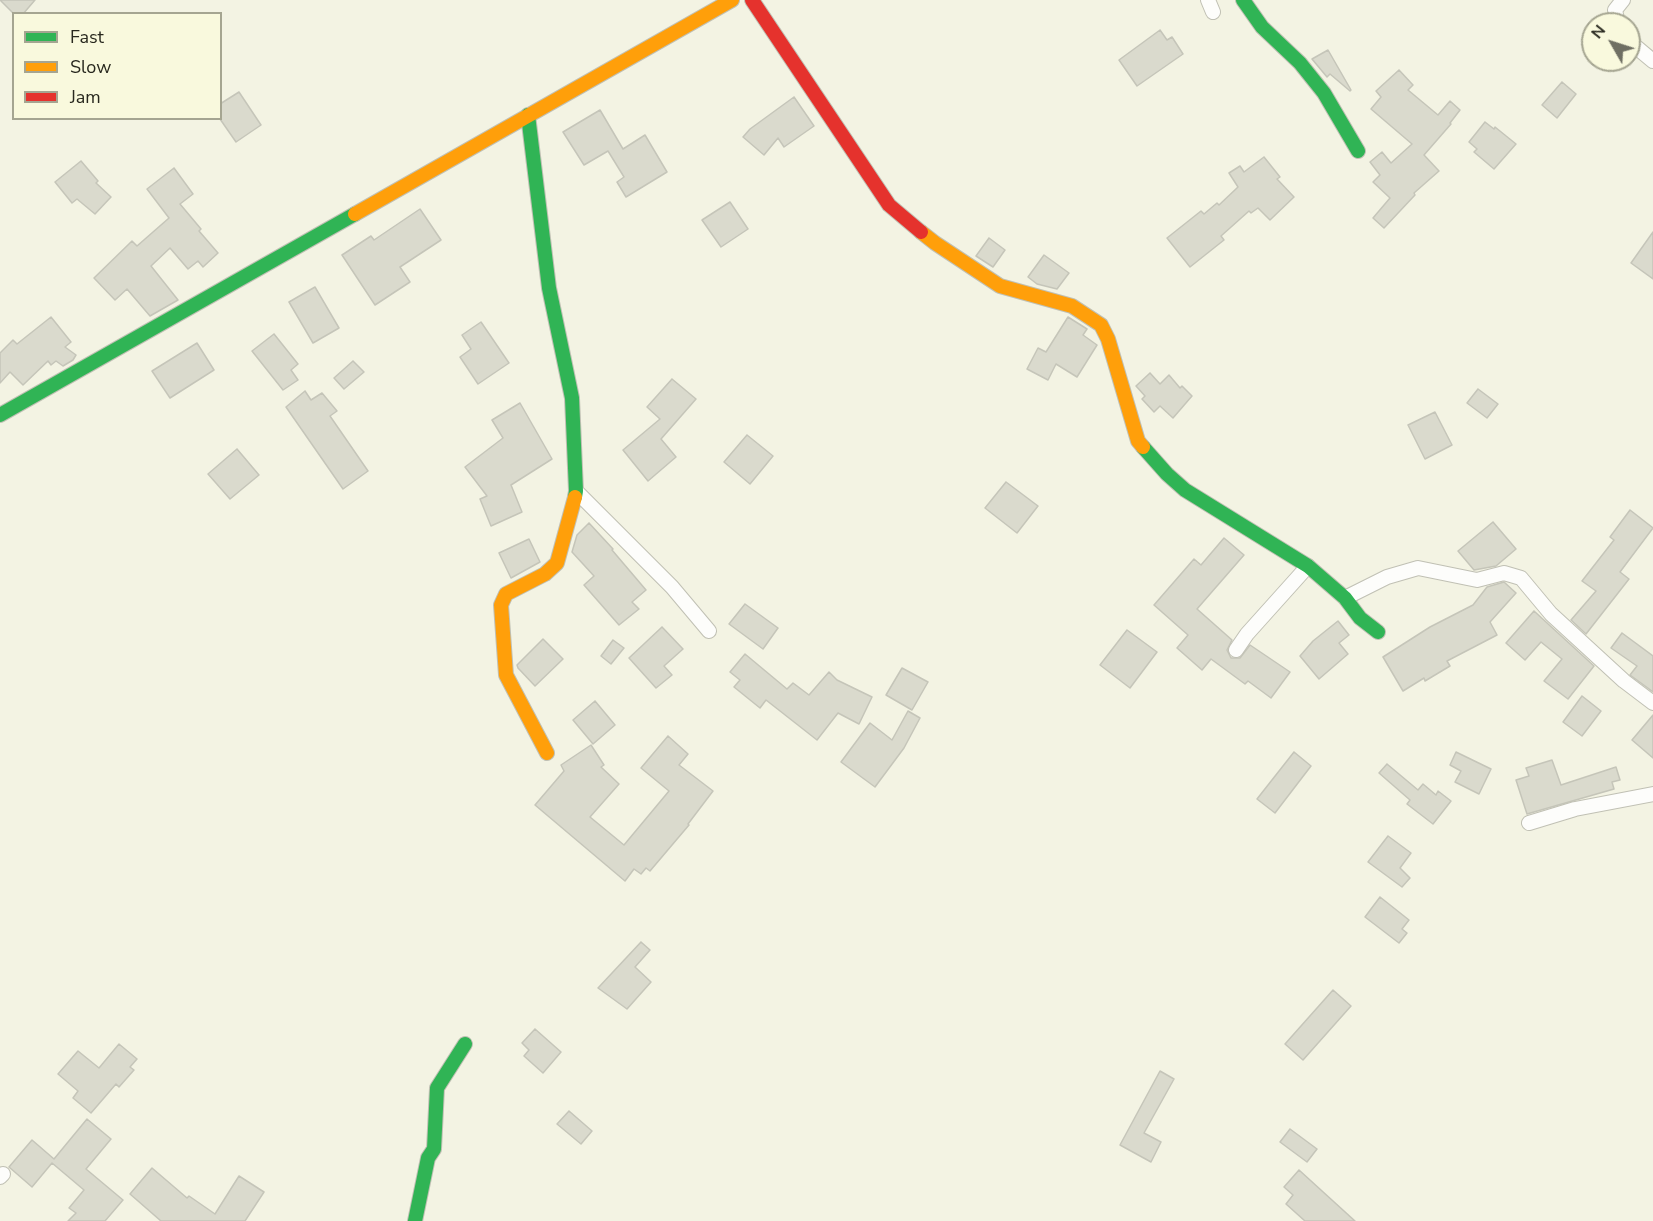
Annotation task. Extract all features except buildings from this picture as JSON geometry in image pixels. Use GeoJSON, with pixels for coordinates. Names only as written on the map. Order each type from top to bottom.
{"type":"FeatureCollection","features":[{"type":"Feature","properties":{"kind":"street"},"geometry":{"type":"LineString","coordinates":[[0,415],[732,0]]}},
{"type":"Feature","properties":{"kind":"street"},"geometry":{"type":"LineString","coordinates":[[752,0],[889,205],[935,243],[1000,285],[1072,306],[1101,325],[1108,339],[1138,441],[1185,490],[1308,566],[1346,598],[1360,618],[1378,632]]}},
{"type":"Feature","properties":{"kind":"street"},"geometry":{"type":"LineString","coordinates":[[1243,0],[1262,27],[1300,63],[1324,93],[1358,150]]}},
{"type":"Feature","properties":{"kind":"street"},"geometry":{"type":"LineString","coordinates":[[1641,51],[1653,61]]}},
{"type":"Feature","properties":{"kind":"street"},"geometry":{"type":"LineString","coordinates":[[528,115],[549,288],[572,398],[576,491],[557,563],[546,574],[506,594],[501,605],[506,675],[547,753]]}},
{"type":"Feature","properties":{"kind":"street"},"geometry":{"type":"LineString","coordinates":[[576,491],[672,586],[709,631]]}},
{"type":"Feature","properties":{"kind":"street"},"geometry":{"type":"LineString","coordinates":[[1236,650],[1247,634],[1308,566]]}},
{"type":"Feature","properties":{"kind":"street"},"geometry":{"type":"LineString","coordinates":[[1346,598],[1388,577],[1418,568],[1477,580],[1504,573],[1521,578],[1551,614],[1624,681],[1653,703]]}},
{"type":"Feature","properties":{"kind":"street"},"geometry":{"type":"LineString","coordinates":[[1529,824],[1575,809],[1653,794]]}},
{"type":"Feature","properties":{"kind":"street"},"geometry":{"type":"LineString","coordinates":[[415,1221],[429,1158],[434,1149],[437,1088],[465,1044]]}},
{"type":"Feature","properties":{"kind":"traffic: fast"},"geometry":{"type":"LineString","coordinates":[[1243,0],[1262,27],[1300,63],[1324,93],[1358,151]]}},
{"type":"Feature","properties":{"kind":"traffic: fast"},"geometry":{"type":"LineString","coordinates":[[528,115],[549,288],[572,398],[575,497]]}},
{"type":"Feature","properties":{"kind":"traffic: fast"},"geometry":{"type":"LineString","coordinates":[[0,415],[355,214]]}},
{"type":"Feature","properties":{"kind":"traffic: fast"},"geometry":{"type":"LineString","coordinates":[[1143,447],[1185,490],[1308,566],[1345,598],[1360,618],[1378,632]]}},
{"type":"Feature","properties":{"kind":"traffic: fast"},"geometry":{"type":"LineString","coordinates":[[415,1221],[428,1158],[434,1149],[437,1088],[465,1044]]}},
{"type":"Feature","properties":{"kind":"traffic: slow"},"geometry":{"type":"LineString","coordinates":[[355,214],[732,0]]}},
{"type":"Feature","properties":{"kind":"traffic: slow"},"geometry":{"type":"LineString","coordinates":[[921,232],[1000,286],[1072,306],[1101,325],[1108,339],[1138,441],[1143,447]]}},
{"type":"Feature","properties":{"kind":"traffic: slow"},"geometry":{"type":"LineString","coordinates":[[547,753],[506,675],[501,605],[506,594],[545,574],[557,563],[575,497]]}},
{"type":"Feature","properties":{"kind":"traffic: jam"},"geometry":{"type":"LineString","coordinates":[[752,0],[889,205],[921,232]]}}]}
